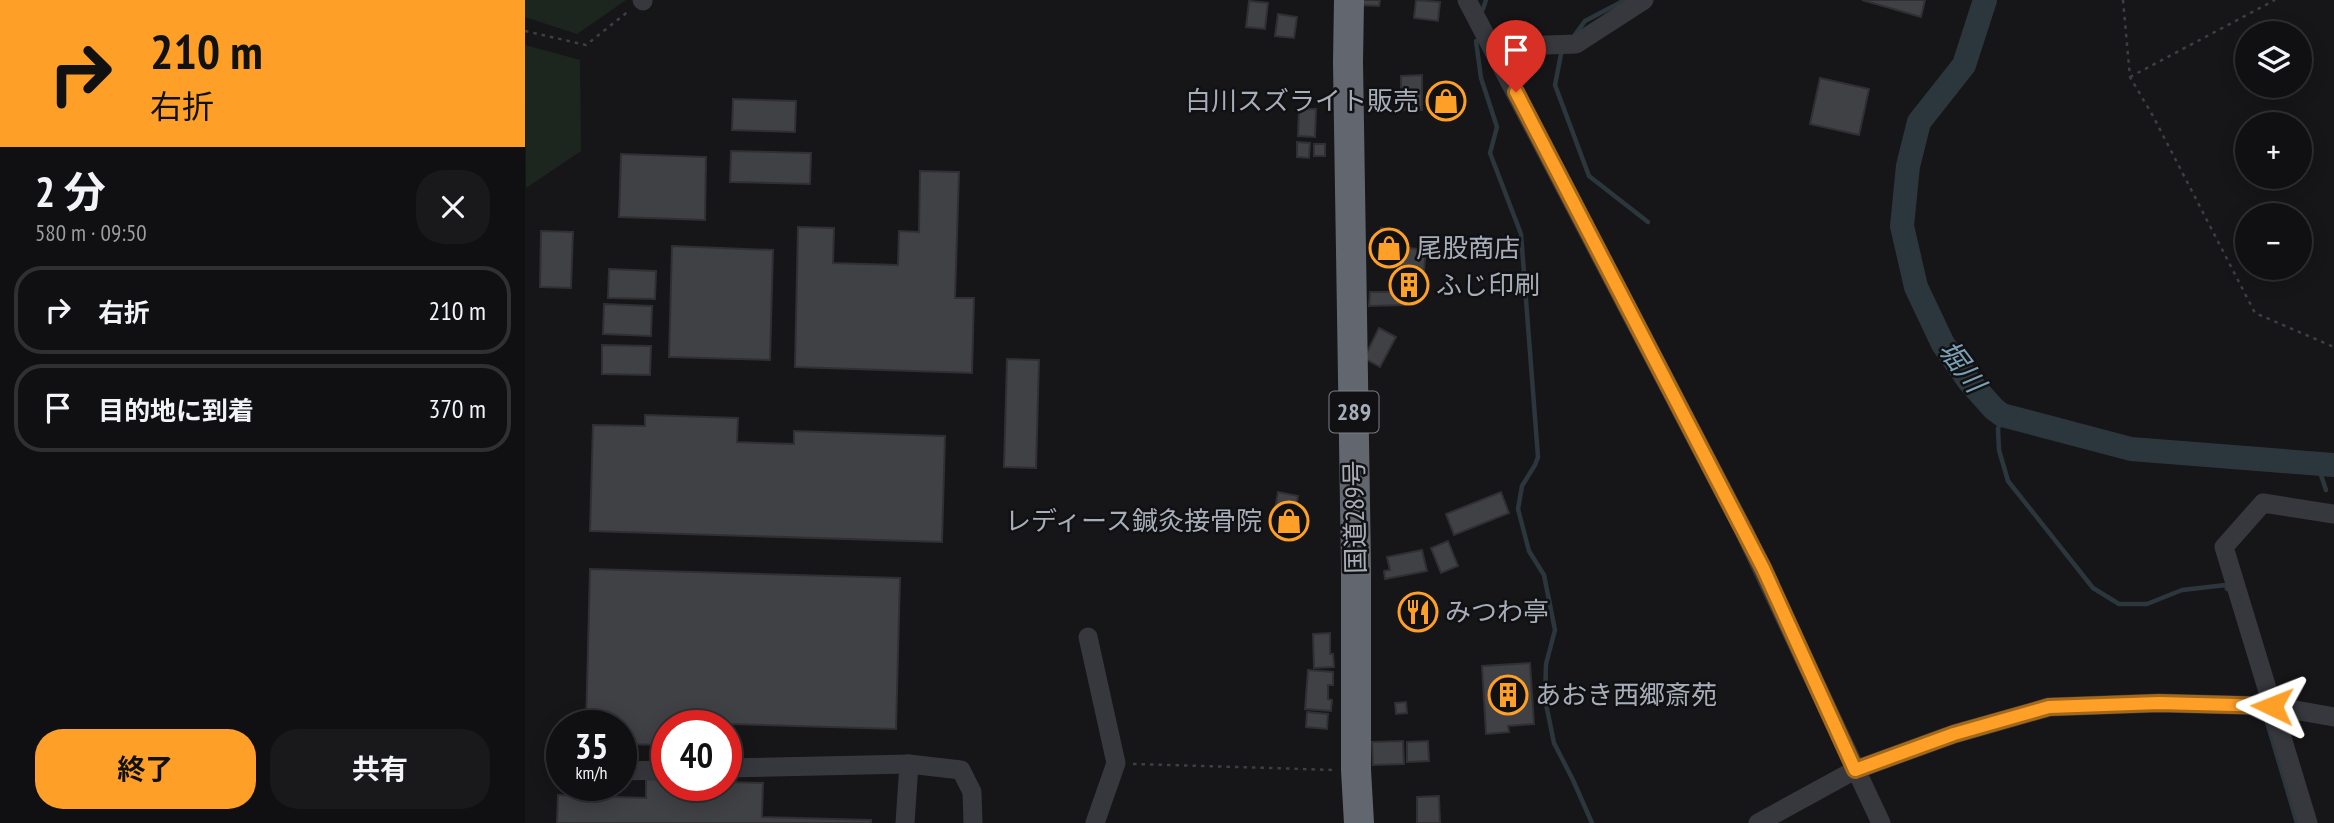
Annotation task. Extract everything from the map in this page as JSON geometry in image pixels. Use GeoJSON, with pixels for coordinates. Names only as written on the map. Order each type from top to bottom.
{"type":"FeatureCollection","features":[{"type":"Feature","properties":{"kind":"highway","name":"国道289号"},"geometry":{"type":"LineString","coordinates":[[1349,0],[1356,770],[1359,823]]}},
{"type":"Feature","properties":{"kind":"street"},"geometry":{"type":"LineString","coordinates":[[1467,0],[1763,568],[1881,823]]}},
{"type":"Feature","properties":{"kind":"street"},"geometry":{"type":"LineString","coordinates":[[1492,47],[1576,44],[1644,0]]}},
{"type":"Feature","properties":{"kind":"street"},"geometry":{"type":"LineString","coordinates":[[2308,823],[2224,547],[2263,503],[2334,514]]}},
{"type":"Feature","properties":{"kind":"street"},"geometry":{"type":"LineString","coordinates":[[1088,637],[1116,763],[1095,823]]}},
{"type":"Feature","properties":{"kind":"street"},"geometry":{"type":"LineString","coordinates":[[1758,823],[1855,770],[1954,734],[2049,707],[2159,703],[2272,706],[2334,717]]}},
{"type":"Feature","properties":{"kind":"street"},"geometry":{"type":"LineString","coordinates":[[905,823],[909,764]]}},
{"type":"Feature","properties":{"kind":"street"},"geometry":{"type":"LineString","coordinates":[[742,768],[909,764],[961,770],[972,792],[973,823]]}},
{"type":"Feature","properties":{"kind":"path"},"geometry":{"type":"LineString","coordinates":[[525,31],[586,45],[642,0]]}},
{"type":"Feature","properties":{"kind":"path"},"geometry":{"type":"LineString","coordinates":[[2123,0],[2130,77],[2255,313],[2334,347]]}},
{"type":"Feature","properties":{"kind":"path"},"geometry":{"type":"LineString","coordinates":[[2130,77],[2275,0]]}},
{"type":"Feature","properties":{"kind":"path"},"geometry":{"type":"LineString","coordinates":[[1116,763],[1356,770]]}},
{"type":"Feature","properties":{"kind":"shaded area"},"geometry":{"type":"Polygon","coordinates":[[[525,0],[626,0],[577,34],[525,17],[525,0]]]}},
{"type":"Feature","properties":{"kind":"shaded area"},"geometry":{"type":"Polygon","coordinates":[[[525,45],[580,60],[581,151],[526,188],[525,45]]]}},
{"type":"Feature","properties":{"kind":"building"},"geometry":{"type":"Polygon","coordinates":[[[1359,0],[1380,0],[1379,6],[1359,5],[1359,0]]]}},
{"type":"Feature","properties":{"kind":"building"},"geometry":{"type":"Polygon","coordinates":[[[1416,0],[1440,2],[1438,21],[1414,18],[1416,0]]]}},
{"type":"Feature","properties":{"kind":"building"},"geometry":{"type":"Polygon","coordinates":[[[1862,0],[1925,0],[1921,17],[1862,0]]]}},
{"type":"Feature","properties":{"kind":"building"},"geometry":{"type":"Polygon","coordinates":[[[1249,1],[1268,3],[1265,29],[1246,27],[1249,1]]]}},
{"type":"Feature","properties":{"kind":"building"},"geometry":{"type":"Polygon","coordinates":[[[1278,14],[1297,17],[1294,38],[1275,36],[1278,14]]]}},
{"type":"Feature","properties":{"kind":"building"},"geometry":{"type":"Polygon","coordinates":[[[1422,75],[1422,110],[1401,110],[1401,76],[1422,75]]]}},
{"type":"Feature","properties":{"kind":"building"},"geometry":{"type":"Polygon","coordinates":[[[1820,78],[1869,89],[1859,135],[1810,124],[1820,78]]]}},
{"type":"Feature","properties":{"kind":"building"},"geometry":{"type":"Polygon","coordinates":[[[733,99],[796,101],[795,132],[732,130],[733,99]]]}},
{"type":"Feature","properties":{"kind":"building"},"geometry":{"type":"Polygon","coordinates":[[[1299,109],[1316,109],[1315,137],[1298,136],[1299,109]]]}},
{"type":"Feature","properties":{"kind":"building"},"geometry":{"type":"Polygon","coordinates":[[[1297,142],[1310,143],[1309,158],[1297,157],[1297,142]]]}},
{"type":"Feature","properties":{"kind":"building"},"geometry":{"type":"Polygon","coordinates":[[[1314,144],[1325,144],[1325,156],[1314,156],[1314,144]]]}},
{"type":"Feature","properties":{"kind":"building"},"geometry":{"type":"Polygon","coordinates":[[[731,151],[811,153],[810,184],[730,182],[731,151]]]}},
{"type":"Feature","properties":{"kind":"building"},"geometry":{"type":"Polygon","coordinates":[[[621,154],[706,157],[705,220],[619,217],[621,154]]]}},
{"type":"Feature","properties":{"kind":"building"},"geometry":{"type":"Polygon","coordinates":[[[920,171],[959,172],[955,298],[974,298],[972,373],[795,367],[798,227],[834,228],[833,263],[898,265],[899,231],[919,232],[920,171]]]}},
{"type":"Feature","properties":{"kind":"building"},"geometry":{"type":"Polygon","coordinates":[[[1381,228],[1399,230],[1396,266],[1377,264],[1381,228]]]}},
{"type":"Feature","properties":{"kind":"building"},"geometry":{"type":"Polygon","coordinates":[[[541,231],[573,232],[571,288],[540,287],[541,231]]]}},
{"type":"Feature","properties":{"kind":"building"},"geometry":{"type":"Polygon","coordinates":[[[672,246],[773,250],[770,360],[669,357],[672,246]]]}},
{"type":"Feature","properties":{"kind":"building"},"geometry":{"type":"Polygon","coordinates":[[[1402,247],[1426,250],[1424,271],[1400,269],[1402,247]]]}},
{"type":"Feature","properties":{"kind":"building"},"geometry":{"type":"Polygon","coordinates":[[[609,269],[656,271],[655,299],[608,298],[609,269]]]}},
{"type":"Feature","properties":{"kind":"building","name":"ふじ印刷"},"geometry":{"type":"Polygon","coordinates":[[[1407,272],[1421,278],[1406,305],[1369,306],[1370,292],[1396,292],[1407,272]]]}},
{"type":"Feature","properties":{"kind":"building"},"geometry":{"type":"Polygon","coordinates":[[[604,304],[652,306],[651,336],[603,334],[604,304]]]}},
{"type":"Feature","properties":{"kind":"building"},"geometry":{"type":"Polygon","coordinates":[[[1379,328],[1396,337],[1380,367],[1364,358],[1379,328]]]}},
{"type":"Feature","properties":{"kind":"building"},"geometry":{"type":"Polygon","coordinates":[[[602,345],[651,346],[650,375],[602,374],[602,345]]]}},
{"type":"Feature","properties":{"kind":"building"},"geometry":{"type":"Polygon","coordinates":[[[1007,359],[1039,360],[1036,468],[1004,467],[1007,359]]]}},
{"type":"Feature","properties":{"kind":"building"},"geometry":{"type":"Polygon","coordinates":[[[645,415],[738,418],[737,442],[794,444],[794,431],[945,436],[942,542],[590,531],[593,425],[645,426],[645,415]]]}},
{"type":"Feature","properties":{"kind":"building"},"geometry":{"type":"Polygon","coordinates":[[[1278,492],[1298,496],[1293,525],[1273,521],[1278,492]]]}},
{"type":"Feature","properties":{"kind":"building"},"geometry":{"type":"Polygon","coordinates":[[[1501,492],[1509,513],[1454,535],[1446,514],[1501,492]]]}},
{"type":"Feature","properties":{"kind":"building"},"geometry":{"type":"Polygon","coordinates":[[[1448,541],[1458,566],[1441,573],[1431,548],[1448,541]]]}},
{"type":"Feature","properties":{"kind":"building"},"geometry":{"type":"Polygon","coordinates":[[[1422,550],[1427,571],[1385,579],[1384,571],[1390,570],[1387,557],[1422,550]]]}},
{"type":"Feature","properties":{"kind":"building"},"geometry":{"type":"Polygon","coordinates":[[[590,569],[900,578],[896,729],[742,724],[742,710],[651,710],[651,745],[637,744],[637,710],[586,710],[590,569]]]}},
{"type":"Feature","properties":{"kind":"building"},"geometry":{"type":"Polygon","coordinates":[[[1429,600],[1433,616],[1406,622],[1402,606],[1429,600]]]}},
{"type":"Feature","properties":{"kind":"building"},"geometry":{"type":"Polygon","coordinates":[[[1330,633],[1330,654],[1333,654],[1334,667],[1314,668],[1313,634],[1330,633]]]}},
{"type":"Feature","properties":{"kind":"building","name":"あおき西郷斎苑"},"geometry":{"type":"Polygon","coordinates":[[[1530,663],[1534,724],[1508,726],[1509,732],[1486,734],[1482,666],[1530,663]]]}},
{"type":"Feature","properties":{"kind":"building"},"geometry":{"type":"Polygon","coordinates":[[[1308,670],[1333,672],[1333,685],[1328,685],[1328,699],[1332,700],[1331,711],[1305,709],[1308,670]]]}},
{"type":"Feature","properties":{"kind":"building"},"geometry":{"type":"Polygon","coordinates":[[[1406,702],[1407,713],[1396,714],[1395,703],[1406,702]]]}},
{"type":"Feature","properties":{"kind":"building"},"geometry":{"type":"Polygon","coordinates":[[[1307,712],[1328,714],[1327,729],[1306,727],[1307,712]]]}},
{"type":"Feature","properties":{"kind":"building"},"geometry":{"type":"Polygon","coordinates":[[[1403,741],[1404,764],[1373,765],[1372,742],[1403,741]]]}},
{"type":"Feature","properties":{"kind":"building"},"geometry":{"type":"Polygon","coordinates":[[[1428,741],[1429,761],[1407,762],[1407,742],[1428,741]]]}},
{"type":"Feature","properties":{"kind":"building"},"geometry":{"type":"Polygon","coordinates":[[[646,779],[651,779],[651,801],[742,801],[742,782],[763,783],[762,817],[871,820],[871,823],[557,823],[558,801],[637,801],[637,798],[646,798],[646,779]]]}},
{"type":"Feature","properties":{"kind":"building"},"geometry":{"type":"Polygon","coordinates":[[[1439,796],[1440,823],[1417,823],[1417,797],[1439,796]]]}},
{"type":"Feature","properties":{"kind":"waterway"},"geometry":{"type":"LineString","coordinates":[[1483,9],[1486,0]]}},
{"type":"Feature","properties":{"kind":"waterway"},"geometry":{"type":"LineString","coordinates":[[1574,36],[1585,21],[1625,0]]}},
{"type":"Feature","properties":{"kind":"waterway","name":"堀川"},"geometry":{"type":"LineString","coordinates":[[1985,0],[1964,65],[1919,122],[1908,166],[1902,226],[1916,287],[1943,344],[1969,381],[2002,415],[2131,449],[2334,465]]}},
{"type":"Feature","properties":{"kind":"waterway"},"geometry":{"type":"LineString","coordinates":[[1476,41],[1481,78],[1497,127],[1490,153],[1521,234],[1538,457],[1522,486],[1518,509],[1529,551],[1544,575],[1555,630],[1546,664],[1545,699],[1554,743],[1592,823]]}},
{"type":"Feature","properties":{"kind":"waterway"},"geometry":{"type":"LineString","coordinates":[[1561,54],[1555,85],[1589,176],[1648,222]]}},
{"type":"Feature","properties":{"kind":"waterway"},"geometry":{"type":"LineString","coordinates":[[2002,415],[1998,429],[1999,450],[2008,481],[2093,588],[2119,604],[2147,604],[2182,590],[2226,585],[2227,589]]}},
{"type":"Feature","properties":{"kind":"waterway"},"geometry":{"type":"LineString","coordinates":[[2317,463],[2326,490]]}},
{"type":"Feature","properties":{"kind":"waterway"},"geometry":{"type":"LineString","coordinates":[[2267,722],[2297,823]]}},
{"type":"Feature","properties":{"kind":"place","name":"白川スズライト販売"},"geometry":{"type":"Point","coordinates":[1446,101]}},
{"type":"Feature","properties":{"kind":"place","name":"尾股商店"},"geometry":{"type":"Point","coordinates":[1389,248]}},
{"type":"Feature","properties":{"kind":"place","name":"ふじ印刷"},"geometry":{"type":"Point","coordinates":[1409,285]}},
{"type":"Feature","properties":{"kind":"place","name":"レディース鍼灸接骨院"},"geometry":{"type":"Point","coordinates":[1289,521]}},
{"type":"Feature","properties":{"kind":"place","name":"みつわ亭"},"geometry":{"type":"Point","coordinates":[1418,612]}},
{"type":"Feature","properties":{"kind":"place","name":"あおき西郷斎苑"},"geometry":{"type":"Point","coordinates":[1508,695]}},
{"type":"Feature","properties":{"kind":"route"},"geometry":{"type":"LineString","coordinates":[[1516,92],[1763,568],[1855,770],[1954,734],[2049,707],[2159,703],[2272,706]]}}]}
